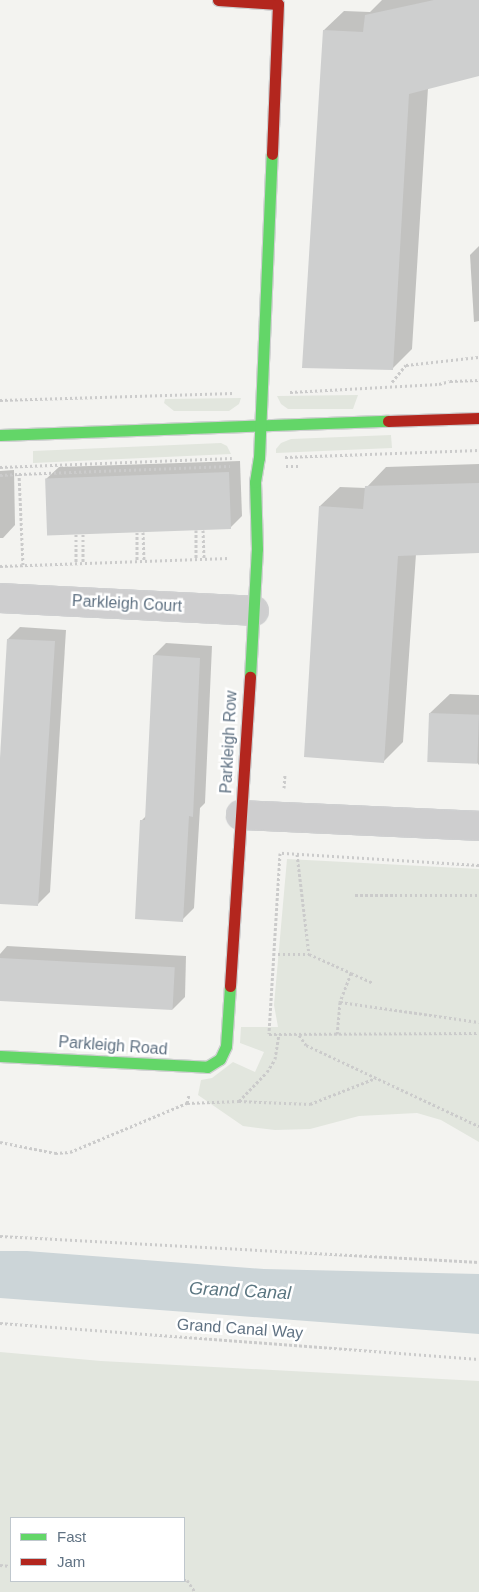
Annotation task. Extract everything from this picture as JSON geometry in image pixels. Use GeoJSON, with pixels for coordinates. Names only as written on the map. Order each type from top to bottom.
{"type":"FeatureCollection","features":[{"type":"Feature","properties":{"kind":"street","name":"Parkleigh Row"},"geometry":{"type":"LineString","coordinates":[[218,0],[278,4],[259,425],[254,611],[228,1022],[226,1046],[220,1058]]}},
{"type":"Feature","properties":{"kind":"street"},"geometry":{"type":"LineString","coordinates":[[0,436],[479,418]]}},
{"type":"Feature","properties":{"kind":"street","name":"Parkleigh Court"},"geometry":{"type":"LineString","coordinates":[[0,598],[254,611]]}},
{"type":"Feature","properties":{"kind":"street"},"geometry":{"type":"LineString","coordinates":[[241,815],[479,826]]}},
{"type":"Feature","properties":{"kind":"street","name":"Parkleigh Road"},"geometry":{"type":"LineString","coordinates":[[0,1056],[191,1067],[207,1067],[220,1058]]}},
{"type":"Feature","properties":{"kind":"path"},"geometry":{"type":"LineString","coordinates":[[392,382],[406,365],[479,357]]}},
{"type":"Feature","properties":{"kind":"path"},"geometry":{"type":"LineString","coordinates":[[287,392],[479,380]]}},
{"type":"Feature","properties":{"kind":"path"},"geometry":{"type":"LineString","coordinates":[[0,400],[235,393]]}},
{"type":"Feature","properties":{"kind":"path"},"geometry":{"type":"LineString","coordinates":[[276,457],[479,450]]}},
{"type":"Feature","properties":{"kind":"path"},"geometry":{"type":"LineString","coordinates":[[0,467],[230,458]]}},
{"type":"Feature","properties":{"kind":"path"},"geometry":{"type":"LineString","coordinates":[[0,474],[238,466]]}},
{"type":"Feature","properties":{"kind":"path"},"geometry":{"type":"LineString","coordinates":[[19,474],[23,565]]}},
{"type":"Feature","properties":{"kind":"path"},"geometry":{"type":"LineString","coordinates":[[196,530],[196,559]]}},
{"type":"Feature","properties":{"kind":"path"},"geometry":{"type":"LineString","coordinates":[[203,530],[204,558]]}},
{"type":"Feature","properties":{"kind":"path"},"geometry":{"type":"LineString","coordinates":[[137,532],[137,560]]}},
{"type":"Feature","properties":{"kind":"path"},"geometry":{"type":"LineString","coordinates":[[143,532],[144,560]]}},
{"type":"Feature","properties":{"kind":"path"},"geometry":{"type":"LineString","coordinates":[[76,534],[76,562]]}},
{"type":"Feature","properties":{"kind":"path"},"geometry":{"type":"LineString","coordinates":[[83,534],[83,562]]}},
{"type":"Feature","properties":{"kind":"path"},"geometry":{"type":"LineString","coordinates":[[0,566],[237,558]]}},
{"type":"Feature","properties":{"kind":"path"},"geometry":{"type":"LineString","coordinates":[[479,865],[280,853],[269,1034],[479,1034]]}},
{"type":"Feature","properties":{"kind":"path"},"geometry":{"type":"LineString","coordinates":[[297,854],[309,954]]}},
{"type":"Feature","properties":{"kind":"path"},"geometry":{"type":"LineString","coordinates":[[355,896],[479,896]]}},
{"type":"Feature","properties":{"kind":"path"},"geometry":{"type":"LineString","coordinates":[[273,954],[309,954],[373,983]]}},
{"type":"Feature","properties":{"kind":"path"},"geometry":{"type":"LineString","coordinates":[[337,1034],[340,1002],[351,972]]}},
{"type":"Feature","properties":{"kind":"path"},"geometry":{"type":"LineString","coordinates":[[340,1002],[479,1022]]}},
{"type":"Feature","properties":{"kind":"path"},"geometry":{"type":"LineString","coordinates":[[239,1101],[268,1072],[275,1058],[279,1034]]}},
{"type":"Feature","properties":{"kind":"path"},"geometry":{"type":"LineString","coordinates":[[299,1034],[306,1046],[479,1126]]}},
{"type":"Feature","properties":{"kind":"path"},"geometry":{"type":"LineString","coordinates":[[0,1142],[56,1153],[70,1152],[188,1103],[239,1101],[310,1104],[376,1078]]}},
{"type":"Feature","properties":{"kind":"path"},"geometry":{"type":"LineString","coordinates":[[188,1103],[189,1091]]}},
{"type":"Feature","properties":{"kind":"path"},"geometry":{"type":"LineString","coordinates":[[0,1236],[479,1262]]}},
{"type":"Feature","properties":{"kind":"path","name":"Grand Canal Way"},"geometry":{"type":"LineString","coordinates":[[0,1323],[479,1359]]}},
{"type":"Feature","properties":{"kind":"path"},"geometry":{"type":"LineString","coordinates":[[185,1580],[188,1580],[195,1592]]}},
{"type":"Feature","properties":{"kind":"shaded area"},"geometry":{"type":"Polygon","coordinates":[[[358,395],[353,409],[288,409],[281,404],[277,396],[358,395]]]}},
{"type":"Feature","properties":{"kind":"shaded area"},"geometry":{"type":"Polygon","coordinates":[[[241,398],[239,404],[229,411],[174,411],[164,403],[165,399],[241,398]]]}},
{"type":"Feature","properties":{"kind":"shaded area"},"geometry":{"type":"Polygon","coordinates":[[[391,435],[392,448],[276,453],[276,449],[281,443],[291,439],[391,435]]]}},
{"type":"Feature","properties":{"kind":"shaded area"},"geometry":{"type":"Polygon","coordinates":[[[221,443],[227,446],[231,454],[33,463],[33,451],[221,443]]]}},
{"type":"Feature","properties":{"kind":"shaded area"},"geometry":{"type":"Polygon","coordinates":[[[287,859],[479,869],[479,1142],[441,1120],[417,1113],[359,1116],[310,1129],[275,1130],[243,1126],[198,1095],[201,1080],[212,1078],[233,1062],[255,1072],[264,1052],[240,1043],[241,1027],[278,1027],[274,1005],[287,859]]]}},
{"type":"Feature","properties":{"kind":"shaded area"},"geometry":{"type":"Polygon","coordinates":[[[0,1352],[101,1361],[479,1381],[479,1592],[0,1592],[0,1352]]]}},
{"type":"Feature","properties":{"kind":"water","name":"Grand Canal"},"geometry":{"type":"Polygon","coordinates":[[[0,1251],[27,1251],[264,1269],[479,1274],[479,1334],[0,1298],[0,1251]]]}},
{"type":"Feature","properties":{"kind":"building"},"geometry":{"type":"Polygon","coordinates":[[[434,0],[479,0],[479,76],[409,94],[393,370],[302,368],[323,30],[363,32],[365,15],[434,0]]]}},
{"type":"Feature","properties":{"kind":"building"},"geometry":{"type":"Polygon","coordinates":[[[229,472],[231,529],[47,535],[45,478],[229,472]]]}},
{"type":"Feature","properties":{"kind":"building"},"geometry":{"type":"Polygon","coordinates":[[[479,483],[479,553],[398,556],[384,763],[304,757],[319,506],[363,509],[365,486],[479,483]]]}},
{"type":"Feature","properties":{"kind":"building"},"geometry":{"type":"Polygon","coordinates":[[[7,639],[55,641],[38,906],[0,904],[0,758],[7,639]]]}},
{"type":"Feature","properties":{"kind":"building"},"geometry":{"type":"Polygon","coordinates":[[[153,655],[200,658],[193,817],[189,816],[183,922],[135,919],[140,820],[145,820],[153,655]]]}},
{"type":"Feature","properties":{"kind":"building"},"geometry":{"type":"Polygon","coordinates":[[[429,713],[479,715],[477,764],[427,762],[429,713]]]}},
{"type":"Feature","properties":{"kind":"building"},"geometry":{"type":"Polygon","coordinates":[[[0,958],[175,967],[173,1010],[0,1001],[0,958]]]}},
{"type":"Feature","properties":{"kind":"traffic: fast"},"geometry":{"type":"LineString","coordinates":[[250,677],[257,549],[255,482],[259,458],[272,154]]}},
{"type":"Feature","properties":{"kind":"traffic: fast"},"geometry":{"type":"LineString","coordinates":[[0,435],[388,421]]}},
{"type":"Feature","properties":{"kind":"traffic: fast"},"geometry":{"type":"LineString","coordinates":[[0,1056],[207,1067],[220,1059],[226,1046],[230,986]]}},
{"type":"Feature","properties":{"kind":"traffic: jam"},"geometry":{"type":"LineString","coordinates":[[218,0],[278,4],[272,154]]}},
{"type":"Feature","properties":{"kind":"traffic: jam"},"geometry":{"type":"LineString","coordinates":[[388,421],[479,418]]}},
{"type":"Feature","properties":{"kind":"traffic: jam"},"geometry":{"type":"LineString","coordinates":[[230,986],[250,677]]}}]}
